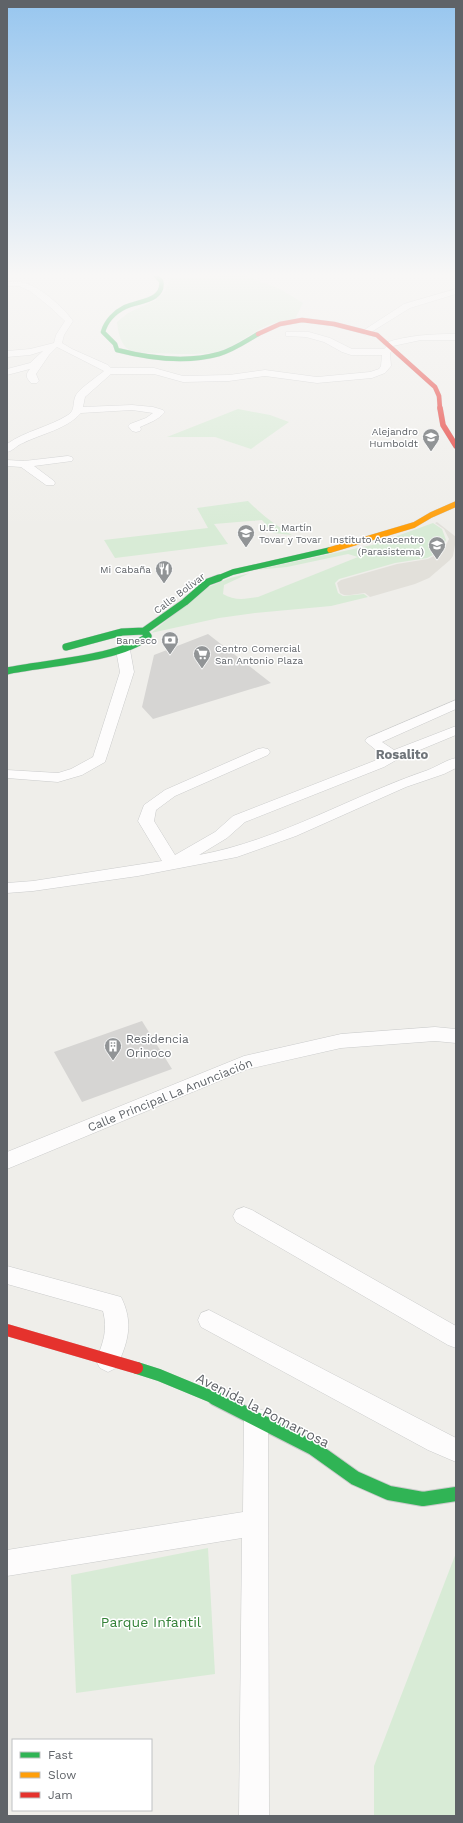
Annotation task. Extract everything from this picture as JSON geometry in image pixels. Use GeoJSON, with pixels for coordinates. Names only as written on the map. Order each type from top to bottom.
{"type":"FeatureCollection","features":[{"type":"Feature","properties":{"kind":"street"},"geometry":{"type":"LineString","coordinates":[[34,381],[31,374],[38,366],[42,358]]}},
{"type":"Feature","properties":{"kind":"street"},"geometry":{"type":"LineString","coordinates":[[86,358],[106,366],[109,371]]}},
{"type":"Feature","properties":{"kind":"street"},"geometry":{"type":"LineString","coordinates":[[7,449],[18,442],[40,433],[73,416],[78,410],[80,396],[109,371],[154,371],[182,379],[229,378],[265,373],[304,380],[336,380],[372,375],[382,371],[386,366],[387,358]]}},
{"type":"Feature","properties":{"kind":"street"},"geometry":{"type":"LineString","coordinates":[[400,358],[440,393],[442,400],[440,409],[441,419],[452,430],[456,445]]}},
{"type":"Feature","properties":{"kind":"street"},"geometry":{"type":"LineString","coordinates":[[7,372],[32,365],[40,361]]}},
{"type":"Feature","properties":{"kind":"street"},"geometry":{"type":"LineString","coordinates":[[78,410],[138,408],[154,409],[160,412],[148,420],[133,426],[136,429]]}},
{"type":"Feature","properties":{"kind":"street"},"geometry":{"type":"LineString","coordinates":[[7,463],[24,464],[68,459]]}},
{"type":"Feature","properties":{"kind":"street"},"geometry":{"type":"LineString","coordinates":[[24,464],[50,483]]}},
{"type":"Feature","properties":{"kind":"street","name":"Calle Bolívar"},"geometry":{"type":"LineString","coordinates":[[144,631],[179,606],[208,582],[233,572],[339,548],[414,525],[431,515],[456,504]]}},
{"type":"Feature","properties":{"kind":"street"},"geometry":{"type":"LineString","coordinates":[[7,671],[16,668],[128,649],[146,640],[148,636],[144,631],[131,630],[60,649]]}},
{"type":"Feature","properties":{"kind":"street"},"geometry":{"type":"LineString","coordinates":[[113,635],[108,640],[109,644],[122,649],[128,649]]}},
{"type":"Feature","properties":{"kind":"street"},"geometry":{"type":"LineString","coordinates":[[7,774],[16,773],[52,778],[76,773],[100,760],[127,672],[128,649]]}},
{"type":"Feature","properties":{"kind":"street"},"geometry":{"type":"LineString","coordinates":[[7,663],[22,659]]}},
{"type":"Feature","properties":{"kind":"street"},"geometry":{"type":"LineString","coordinates":[[393,756],[372,741],[456,704]]}},
{"type":"Feature","properties":{"kind":"street"},"geometry":{"type":"LineString","coordinates":[[172,864],[221,835],[239,819],[379,764],[393,756],[456,730]]}},
{"type":"Feature","properties":{"kind":"street"},"geometry":{"type":"LineString","coordinates":[[172,864],[146,821],[149,808],[170,793],[263,752]]}},
{"type":"Feature","properties":{"kind":"street"},"geometry":{"type":"LineString","coordinates":[[7,888],[33,886],[231,854],[283,836],[401,784],[438,771],[456,762]]}},
{"type":"Feature","properties":{"kind":"street","name":"Calle Principal La Anunciación"},"geometry":{"type":"LineString","coordinates":[[7,1161],[244,1063],[340,1041],[435,1034],[456,1036]]}},
{"type":"Feature","properties":{"kind":"street"},"geometry":{"type":"LineString","coordinates":[[244,1216],[456,1338]]}},
{"type":"Feature","properties":{"kind":"street"},"geometry":{"type":"LineString","coordinates":[[7,1275],[113,1304],[118,1324],[115,1342],[108,1361]]}},
{"type":"Feature","properties":{"kind":"street"},"geometry":{"type":"LineString","coordinates":[[209,1320],[437,1442],[456,1450]]}},
{"type":"Feature","properties":{"kind":"street","name":"Avenida la Pomarrosa"},"geometry":{"type":"LineString","coordinates":[[7,1330],[159,1375],[210,1396],[313,1448],[355,1478],[389,1493],[423,1499],[456,1494]]}},
{"type":"Feature","properties":{"kind":"street"},"geometry":{"type":"LineString","coordinates":[[254,1816],[256,1419]]}},
{"type":"Feature","properties":{"kind":"street"},"geometry":{"type":"LineString","coordinates":[[7,1563],[255,1523]]}},
{"type":"Feature","properties":{"kind":"shaded area","name":"Instituto Acacentro (Parasistema)"},"geometry":{"type":"Polygon","coordinates":[[[437,522],[456,537],[456,539],[453,556],[429,578],[415,584],[370,597],[365,593],[344,595],[340,593],[337,583],[341,580],[397,564],[428,559],[443,551],[449,539],[444,529],[435,523],[437,522]]]}},
{"type":"Feature","properties":{"kind":"green space"},"geometry":{"type":"Polygon","coordinates":[[[238,409],[270,415],[289,422],[251,449],[215,437],[167,437],[238,409]]]}},
{"type":"Feature","properties":{"kind":"green space"},"geometry":{"type":"Polygon","coordinates":[[[248,501],[269,520],[292,535],[273,533],[262,520],[214,524],[228,544],[115,558],[104,540],[208,528],[197,508],[248,501]]]}},
{"type":"Feature","properties":{"kind":"green space"},"geometry":{"type":"Polygon","coordinates":[[[433,523],[442,529],[446,540],[441,551],[427,558],[395,563],[339,579],[335,583],[338,593],[343,596],[364,594],[368,597],[331,606],[219,618],[151,633],[206,588],[230,578],[250,573],[224,585],[223,594],[236,599],[258,597],[358,557],[348,554],[287,567],[256,570],[372,545],[433,523]]]}},
{"type":"Feature","properties":{"kind":"green space","name":"Parque Infantil"},"geometry":{"type":"Polygon","coordinates":[[[208,1548],[215,1674],[76,1693],[71,1575],[208,1548]]]}},
{"type":"Feature","properties":{"kind":"green space"},"geometry":{"type":"Polygon","coordinates":[[[456,1553],[456,1816],[374,1816],[374,1766],[456,1553]]]}},
{"type":"Feature","properties":{"kind":"building","name":"Centro Comercial San Antonio Plaza"},"geometry":{"type":"Polygon","coordinates":[[[208,634],[271,683],[153,719],[142,707],[154,655],[208,634]]]}},
{"type":"Feature","properties":{"kind":"building","name":"Residencia Orinoco"},"geometry":{"type":"Polygon","coordinates":[[[142,1021],[172,1069],[82,1102],[54,1052],[142,1021]]]}},
{"type":"Feature","properties":{"kind":"traffic: fast"},"geometry":{"type":"LineString","coordinates":[[144,631],[185,602],[208,582],[233,572],[330,550]]}},
{"type":"Feature","properties":{"kind":"traffic: fast"},"geometry":{"type":"LineString","coordinates":[[66,647],[122,632],[144,631]]}},
{"type":"Feature","properties":{"kind":"traffic: fast"},"geometry":{"type":"LineString","coordinates":[[7,671],[83,658],[126,648],[140,642],[148,636],[144,631]]}},
{"type":"Feature","properties":{"kind":"traffic: fast"},"geometry":{"type":"LineString","coordinates":[[137,1368],[210,1395],[313,1448],[355,1478],[389,1493],[423,1499],[456,1494]]}},
{"type":"Feature","properties":{"kind":"traffic: slow"},"geometry":{"type":"LineString","coordinates":[[330,550],[414,525],[431,515],[456,504]]}},
{"type":"Feature","properties":{"kind":"traffic: jam"},"geometry":{"type":"LineString","coordinates":[[403,358],[435,387],[440,399],[440,413],[443,425],[456,446]]}},
{"type":"Feature","properties":{"kind":"traffic: jam"},"geometry":{"type":"LineString","coordinates":[[7,1330],[137,1368]]}},
{"type":"Feature","properties":{"kind":"place","name":"Alejandro Humboldt"},"geometry":{"type":"Point","coordinates":[431,452]}},
{"type":"Feature","properties":{"kind":"place","name":"U.E. Martín Tovar y Tovar"},"geometry":{"type":"Point","coordinates":[246,548]}},
{"type":"Feature","properties":{"kind":"place","name":"Instituto Acacentro (Parasistema)"},"geometry":{"type":"Point","coordinates":[437,560]}},
{"type":"Feature","properties":{"kind":"place","name":"Mi Cabaña"},"geometry":{"type":"Point","coordinates":[164,584]}},
{"type":"Feature","properties":{"kind":"place","name":"Banesco"},"geometry":{"type":"Point","coordinates":[170,655]}},
{"type":"Feature","properties":{"kind":"place","name":"Centro Comercial San Antonio Plaza"},"geometry":{"type":"Point","coordinates":[202,669]}},
{"type":"Feature","properties":{"kind":"place","name":"Residencia Orinoco"},"geometry":{"type":"Point","coordinates":[113,1061]}},
{"type":"Feature","properties":{"kind":"district","name":"Rosalito"},"geometry":{"type":"Point","coordinates":[402,754]}}]}
